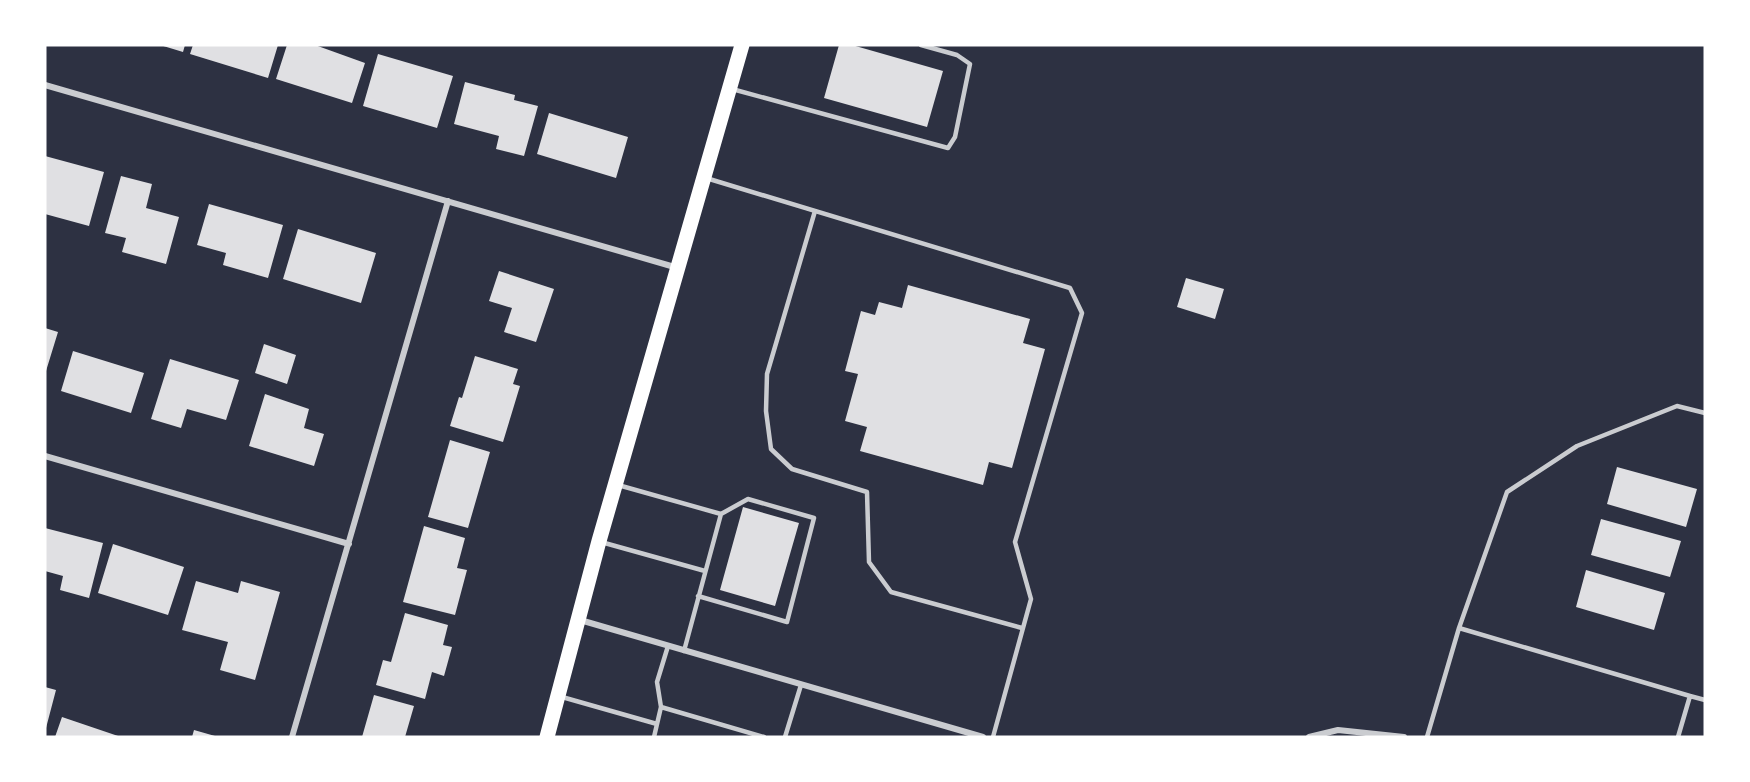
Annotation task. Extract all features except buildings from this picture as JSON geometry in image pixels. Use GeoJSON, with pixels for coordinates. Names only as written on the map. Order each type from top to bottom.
{"type":"FeatureCollection","features":[{"type":"Feature","properties":{"kind":"main road"},"geometry":{"type":"LineString","coordinates":[[547,737],[615,484],[742,45]]}},
{"type":"Feature","properties":{"kind":"street"},"geometry":{"type":"LineString","coordinates":[[45,85],[678,268]]}},
{"type":"Feature","properties":{"kind":"street"},"geometry":{"type":"LineString","coordinates":[[292,737],[448,201]]}},
{"type":"Feature","properties":{"kind":"street"},"geometry":{"type":"LineString","coordinates":[[45,456],[349,544]]}},
{"type":"Feature","properties":{"kind":"street"},"geometry":{"type":"LineString","coordinates":[[579,620],[982,737]]}},
{"type":"Feature","properties":{"kind":"street"},"geometry":{"type":"LineString","coordinates":[[1309,737],[1338,730],[1404,737]]}},
{"type":"Feature","properties":{"kind":"lane"},"geometry":{"type":"LineString","coordinates":[[730,89],[948,148],[955,137],[970,64],[957,55],[921,45]]}},
{"type":"Feature","properties":{"kind":"lane"},"geometry":{"type":"LineString","coordinates":[[704,178],[1070,288],[1082,313],[1015,542],[1031,599],[993,737]]}},
{"type":"Feature","properties":{"kind":"lane"},"geometry":{"type":"LineString","coordinates":[[815,211],[767,374],[766,411],[771,449],[792,469],[867,492],[869,562],[891,592],[1022,628]]}},
{"type":"Feature","properties":{"kind":"lane"},"geometry":{"type":"LineString","coordinates":[[1427,737],[1459,628],[1507,492],[1577,446],[1677,406],[1705,413]]}},
{"type":"Feature","properties":{"kind":"lane"},"geometry":{"type":"LineString","coordinates":[[615,484],[720,514],[748,499],[814,518],[787,622],[698,596]]}},
{"type":"Feature","properties":{"kind":"lane"},"geometry":{"type":"LineString","coordinates":[[684,651],[720,514]]}},
{"type":"Feature","properties":{"kind":"lane"},"geometry":{"type":"LineString","coordinates":[[599,541],[705,571]]}},
{"type":"Feature","properties":{"kind":"lane"},"geometry":{"type":"LineString","coordinates":[[1459,628],[1705,700]]}},
{"type":"Feature","properties":{"kind":"lane"},"geometry":{"type":"LineString","coordinates":[[654,737],[661,707],[657,682],[668,646]]}},
{"type":"Feature","properties":{"kind":"lane"},"geometry":{"type":"LineString","coordinates":[[785,737],[801,685]]}},
{"type":"Feature","properties":{"kind":"lane"},"geometry":{"type":"LineString","coordinates":[[1678,737],[1690,696]]}},
{"type":"Feature","properties":{"kind":"lane"},"geometry":{"type":"LineString","coordinates":[[559,697],[657,724]]}},
{"type":"Feature","properties":{"kind":"lane"},"geometry":{"type":"LineString","coordinates":[[661,707],[764,737]]}}]}
